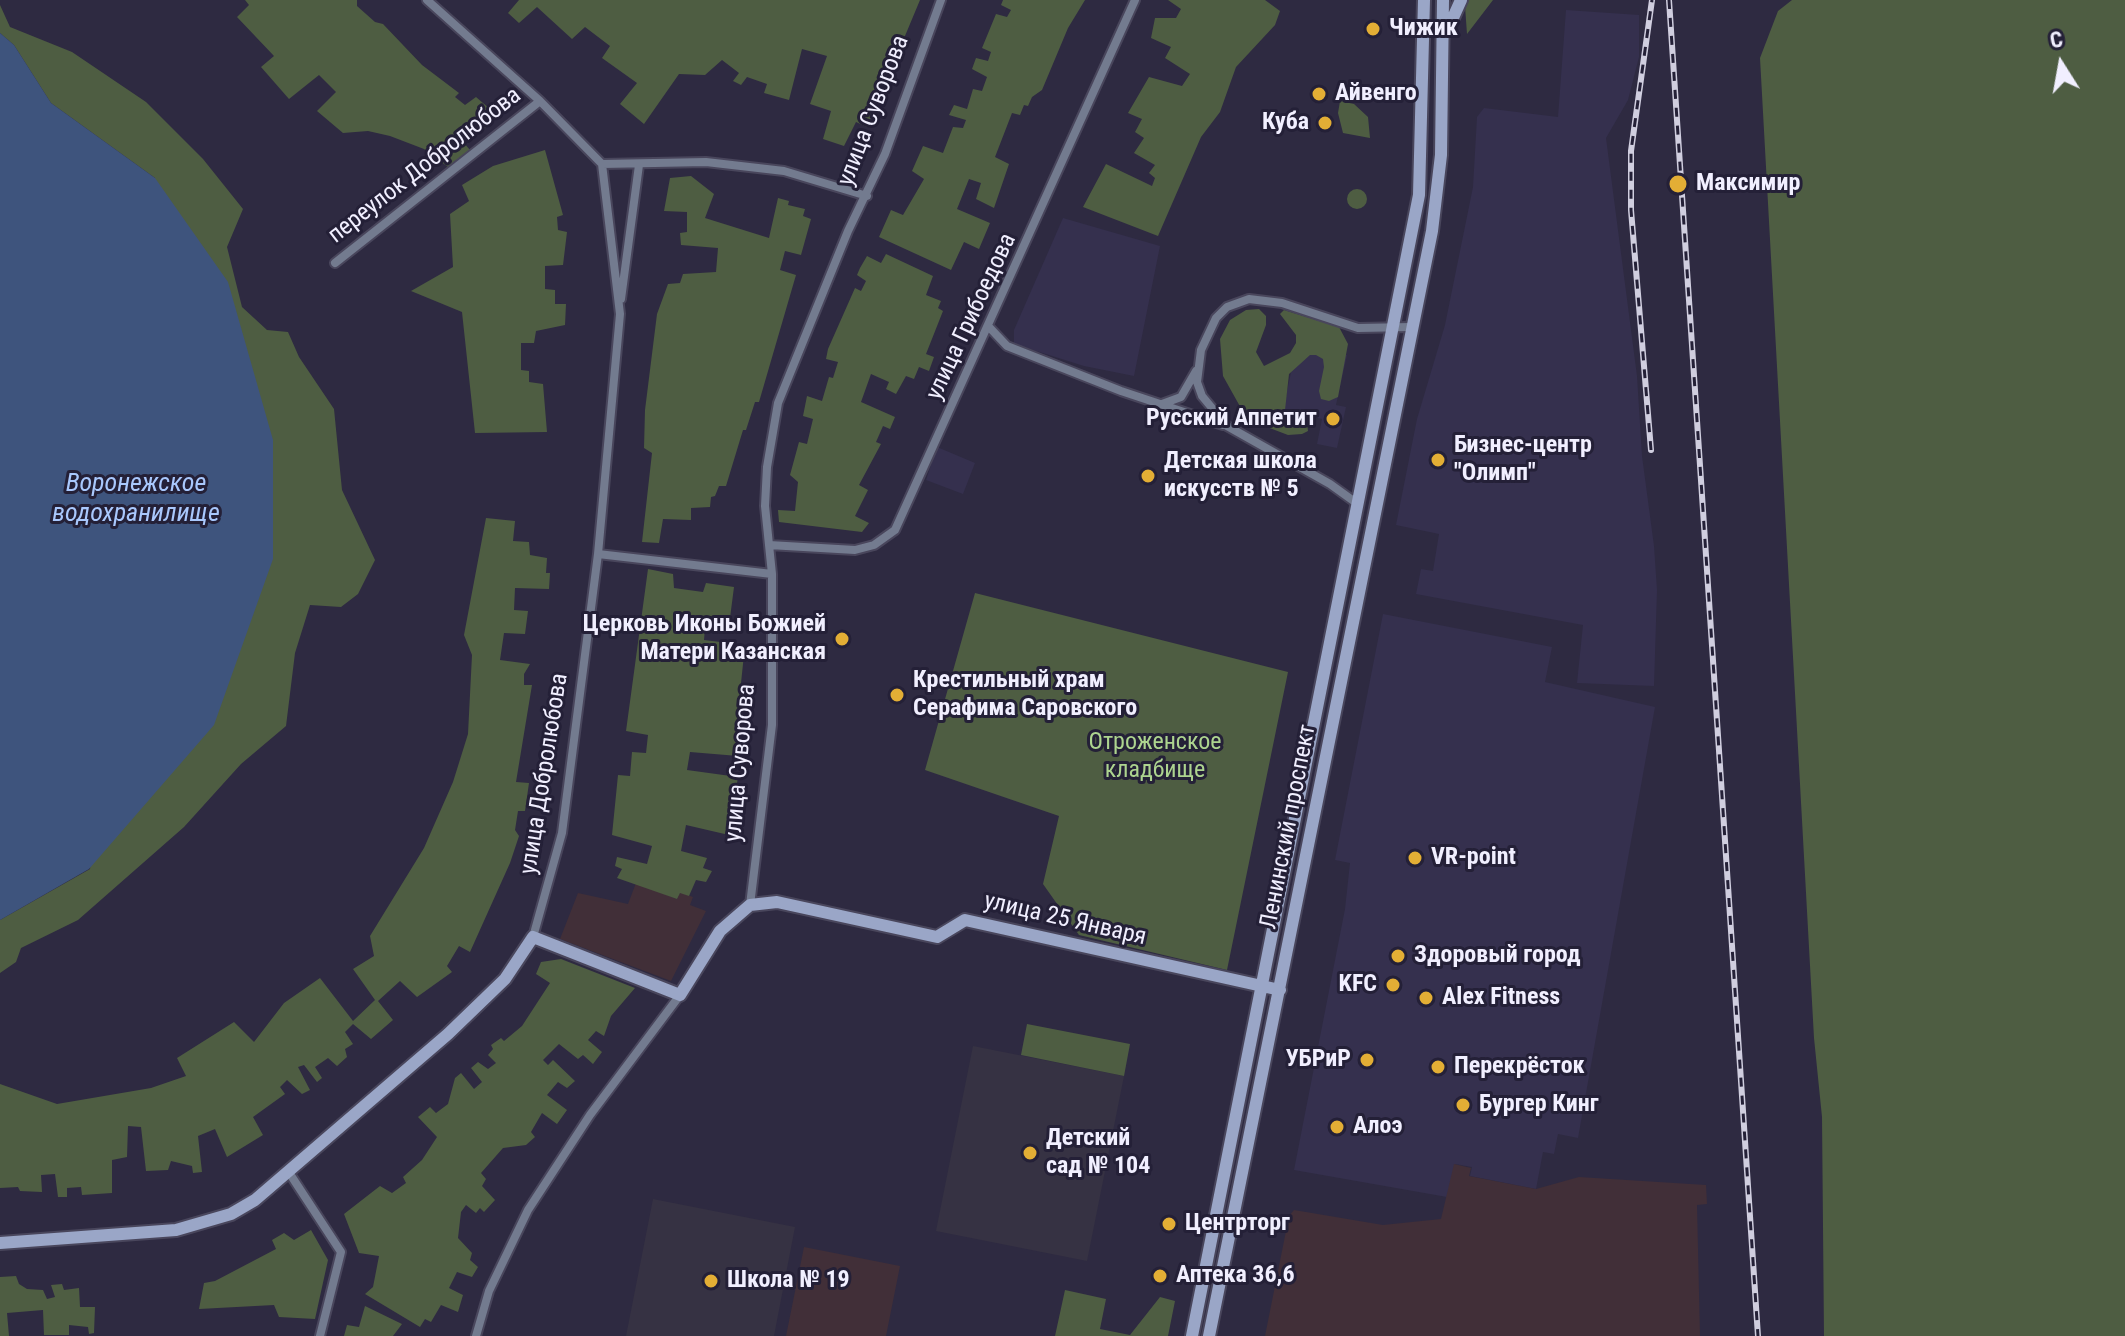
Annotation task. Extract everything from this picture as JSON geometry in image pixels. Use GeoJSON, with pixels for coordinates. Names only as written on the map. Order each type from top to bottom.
{"type":"FeatureCollection","features":[{"type":"Feature","properties":{"kind":"main road","name":"Ленинский проспект"},"geometry":{"type":"LineString","coordinates":[[1192,1336],[1355,502],[1419,195],[1424,0]]}},
{"type":"Feature","properties":{"kind":"main road","name":"Ленинский проспект"},"geometry":{"type":"LineString","coordinates":[[1209,1336],[1437,193],[1443,0]]}},
{"type":"Feature","properties":{"kind":"main road"},"geometry":{"type":"LineString","coordinates":[[1443,46],[1461,0]]}},
{"type":"Feature","properties":{"kind":"main road"},"geometry":{"type":"LineString","coordinates":[[1355,502],[1368,506],[1363,532],[1368,544]]}},
{"type":"Feature","properties":{"kind":"main road","name":"улица 25 Января"},"geometry":{"type":"LineString","coordinates":[[750,905],[777,902],[937,937],[965,920],[1280,990]]}},
{"type":"Feature","properties":{"kind":"main road"},"geometry":{"type":"LineString","coordinates":[[533,937],[680,995],[720,931],[750,905]]}},
{"type":"Feature","properties":{"kind":"main road","name":"улица Добролюбова"},"geometry":{"type":"LineString","coordinates":[[0,1243],[176,1230],[204,1224],[255,1200],[290,1174],[471,1012],[505,979],[533,937]]}},
{"type":"Feature","properties":{"kind":"street"},"geometry":{"type":"LineString","coordinates":[[427,0],[540,101],[602,164],[706,162],[784,171],[867,196]]}},
{"type":"Feature","properties":{"kind":"street","name":"улица Суворова"},"geometry":{"type":"LineString","coordinates":[[750,905],[772,725],[772,574],[765,506],[767,467],[778,403],[817,304],[867,196],[941,0]]}},
{"type":"Feature","properties":{"kind":"street","name":"улица Грибоедова"},"geometry":{"type":"LineString","coordinates":[[769,545],[855,550],[874,545],[895,530],[990,328],[1135,0]]}},
{"type":"Feature","properties":{"kind":"street","name":"переулок Добролюбова"},"geometry":{"type":"LineString","coordinates":[[335,263],[540,101]]}},
{"type":"Feature","properties":{"kind":"street","name":"улица Добролюбова"},"geometry":{"type":"LineString","coordinates":[[533,937],[562,833],[598,554],[620,314],[602,164]]}},
{"type":"Feature","properties":{"kind":"street"},"geometry":{"type":"LineString","coordinates":[[620,314],[639,165]]}},
{"type":"Feature","properties":{"kind":"street"},"geometry":{"type":"LineString","coordinates":[[1162,404],[1181,397],[1197,369],[1201,350],[1216,318],[1227,307],[1242,300],[1265,300],[1358,328],[1411,327]]}},
{"type":"Feature","properties":{"kind":"street"},"geometry":{"type":"LineString","coordinates":[[990,328],[1007,346],[1227,426],[1330,484],[1355,502]]}},
{"type":"Feature","properties":{"kind":"street"},"geometry":{"type":"LineString","coordinates":[[1197,369],[1202,396],[1227,426]]}},
{"type":"Feature","properties":{"kind":"street"},"geometry":{"type":"LineString","coordinates":[[598,554],[772,574]]}},
{"type":"Feature","properties":{"kind":"street"},"geometry":{"type":"LineString","coordinates":[[476,1336],[489,1291],[535,1199],[590,1115],[680,995]]}},
{"type":"Feature","properties":{"kind":"street"},"geometry":{"type":"LineString","coordinates":[[290,1174],[341,1252],[320,1336]]}},
{"type":"Feature","properties":{"kind":"shaded area"},"geometry":{"type":"Polygon","coordinates":[[[1566,10],[1639,15],[1639,57],[1628,100],[1606,138],[1637,376],[1642,456],[1654,546],[1657,590],[1654,686],[1577,683],[1583,625],[1416,594],[1421,569],[1433,571],[1439,534],[1396,525],[1417,419],[1445,325],[1473,187],[1477,117],[1484,108],[1558,117],[1566,10]]]}},
{"type":"Feature","properties":{"kind":"shaded area"},"geometry":{"type":"Polygon","coordinates":[[[1063,218],[1160,246],[1134,376],[1084,366],[1014,344],[1014,330],[1063,218]]]}},
{"type":"Feature","properties":{"kind":"shaded area"},"geometry":{"type":"Polygon","coordinates":[[[1297,344],[1347,355],[1336,405],[1346,407],[1337,448],[1317,444],[1322,419],[1283,410],[1297,344]]]}},
{"type":"Feature","properties":{"kind":"shaded area"},"geometry":{"type":"Polygon","coordinates":[[[937,447],[975,463],[963,494],[926,480],[937,447]]]}},
{"type":"Feature","properties":{"kind":"shaded area"},"geometry":{"type":"Polygon","coordinates":[[[1383,614],[1552,647],[1545,682],[1655,707],[1578,1138],[1558,1134],[1554,1154],[1543,1152],[1536,1189],[1470,1176],[1472,1167],[1455,1164],[1447,1197],[1294,1170],[1345,909],[1350,863],[1335,860],[1383,614]]]}},
{"type":"Feature","properties":{"kind":"shaded area"},"geometry":{"type":"Polygon","coordinates":[[[636,883],[677,899],[680,892],[693,897],[690,905],[706,911],[671,981],[560,939],[578,893],[628,904],[636,883]]]}},
{"type":"Feature","properties":{"kind":"shaded area","name":"Детский сад № 104"},"geometry":{"type":"Polygon","coordinates":[[[973,1046],[1124,1076],[1087,1261],[936,1231],[973,1046]]]}},
{"type":"Feature","properties":{"kind":"shaded area"},"geometry":{"type":"Polygon","coordinates":[[[1454,1164],[1471,1168],[1469,1176],[1536,1189],[1579,1177],[1706,1185],[1707,1204],[1697,1205],[1700,1336],[1265,1336],[1289,1216],[1294,1210],[1383,1225],[1441,1219],[1454,1164]]]}},
{"type":"Feature","properties":{"kind":"shaded area","name":"Школа № 19"},"geometry":{"type":"Polygon","coordinates":[[[653,1199],[795,1227],[774,1336],[626,1336],[653,1199]]]}},
{"type":"Feature","properties":{"kind":"shaded area"},"geometry":{"type":"Polygon","coordinates":[[[804,1247],[900,1266],[886,1336],[786,1336],[804,1247]]]}},
{"type":"Feature","properties":{"kind":"green space"},"geometry":{"type":"Polygon","coordinates":[[[245,0],[357,0],[357,6],[375,22],[383,24],[422,65],[459,93],[455,97],[465,105],[476,97],[497,115],[483,130],[478,127],[463,142],[470,150],[448,167],[424,149],[390,136],[368,131],[343,133],[317,111],[336,92],[319,75],[289,99],[261,67],[274,56],[237,17],[249,5],[245,0]]]}},
{"type":"Feature","properties":{"kind":"green space"},"geometry":{"type":"Polygon","coordinates":[[[519,0],[920,0],[867,127],[856,122],[844,146],[823,139],[831,111],[810,104],[827,56],[802,49],[789,100],[764,93],[767,84],[747,77],[741,85],[733,81],[739,73],[722,60],[705,75],[679,74],[644,124],[620,104],[637,83],[602,58],[610,46],[585,27],[572,39],[537,7],[519,23],[508,13],[519,0]]]}},
{"type":"Feature","properties":{"kind":"green space"},"geometry":{"type":"Polygon","coordinates":[[[1003,0],[1085,0],[1068,28],[1042,90],[1032,97],[1028,106],[1024,105],[1020,115],[1012,113],[995,157],[1009,164],[994,208],[976,199],[981,183],[969,179],[957,209],[990,223],[979,249],[964,242],[951,270],[879,237],[891,210],[903,215],[924,179],[912,171],[923,146],[943,153],[953,127],[963,128],[966,120],[949,115],[954,105],[967,109],[973,89],[982,91],[987,77],[972,69],[976,58],[988,61],[991,52],[982,48],[996,14],[1007,17],[1011,10],[1001,5],[1003,0]]]}},
{"type":"Feature","properties":{"kind":"green space"},"geometry":{"type":"Polygon","coordinates":[[[1168,0],[1265,0],[1280,11],[1275,25],[1236,67],[1220,112],[1201,137],[1158,236],[1083,207],[1106,164],[1152,186],[1155,178],[1149,173],[1155,165],[1134,153],[1144,138],[1135,132],[1142,119],[1128,113],[1149,77],[1182,86],[1190,74],[1165,58],[1171,47],[1151,38],[1155,18],[1176,18],[1181,9],[1168,0]]]}},
{"type":"Feature","properties":{"kind":"green space"},"geometry":{"type":"Polygon","coordinates":[[[1469,0],[1493,0],[1467,34],[1465,6],[1469,0]]]}},
{"type":"Feature","properties":{"kind":"green space"},"geometry":{"type":"Polygon","coordinates":[[[1792,0],[2125,0],[2125,1336],[1824,1336],[1822,1117],[1814,1038],[1760,58],[1778,11],[1792,0]]]}},
{"type":"Feature","properties":{"kind":"green space"},"geometry":{"type":"Polygon","coordinates":[[[0,5],[10,27],[72,52],[146,102],[203,159],[243,209],[227,247],[242,307],[267,330],[288,332],[299,357],[334,409],[342,490],[375,560],[358,594],[341,607],[310,605],[295,653],[286,726],[241,764],[184,827],[78,920],[21,948],[16,962],[0,973],[0,920],[90,869],[155,178],[51,103],[14,45],[0,33],[0,5]]]}},
{"type":"Feature","properties":{"kind":"green space"},"geometry":{"type":"Polygon","coordinates":[[[1340,101],[1354,104],[1368,117],[1370,138],[1343,133],[1338,113],[1340,101]]]}},
{"type":"Feature","properties":{"kind":"green space"},"geometry":{"type":"Polygon","coordinates":[[[545,150],[563,215],[557,217],[558,230],[567,232],[563,265],[545,266],[545,289],[555,290],[555,304],[566,304],[565,325],[536,331],[534,343],[521,343],[521,370],[529,371],[529,382],[543,384],[547,432],[475,433],[462,312],[411,291],[453,267],[450,214],[469,201],[462,185],[493,166],[545,150]]]}},
{"type":"Feature","properties":{"kind":"green space"},"geometry":{"type":"Polygon","coordinates":[[[691,176],[714,194],[705,218],[769,238],[778,198],[789,201],[788,205],[805,209],[803,216],[811,219],[801,255],[785,251],[780,270],[796,275],[759,402],[755,402],[746,430],[743,430],[726,486],[719,486],[715,496],[711,497],[710,507],[691,508],[691,520],[663,519],[659,543],[642,542],[652,453],[644,448],[645,410],[657,314],[668,284],[680,283],[683,274],[716,272],[718,248],[681,245],[680,233],[687,232],[687,212],[664,211],[670,178],[691,176]]]}},
{"type":"Feature","properties":{"kind":"green space"},"geometry":{"type":"Polygon","coordinates":[[[1357,189],[1364,192],[1367,199],[1364,206],[1357,209],[1350,206],[1347,199],[1350,192],[1357,189]]]}},
{"type":"Feature","properties":{"kind":"green space"},"geometry":{"type":"Polygon","coordinates":[[[886,254],[933,276],[926,295],[941,301],[938,308],[943,311],[926,354],[934,357],[929,371],[919,367],[914,379],[906,376],[896,394],[886,389],[889,382],[871,374],[861,402],[895,417],[890,429],[883,426],[876,442],[881,444],[859,485],[868,490],[855,516],[869,523],[862,532],[779,522],[778,510],[795,511],[798,482],[790,475],[799,442],[807,444],[813,419],[803,416],[807,396],[822,401],[829,377],[833,378],[838,362],[826,359],[828,349],[855,288],[861,291],[866,281],[857,275],[860,268],[867,256],[881,263],[886,254]]]}},
{"type":"Feature","properties":{"kind":"green space"},"geometry":{"type":"Polygon","coordinates":[[[1259,309],[1266,316],[1266,325],[1256,352],[1264,366],[1290,353],[1296,343],[1296,335],[1280,314],[1284,310],[1339,327],[1348,344],[1338,397],[1329,401],[1321,399],[1319,391],[1324,367],[1323,359],[1316,355],[1310,355],[1289,374],[1285,410],[1307,423],[1308,431],[1302,434],[1288,435],[1267,427],[1242,410],[1223,376],[1220,339],[1230,320],[1246,310],[1259,309]]]}},
{"type":"Feature","properties":{"kind":"green space"},"geometry":{"type":"Polygon","coordinates":[[[486,518],[515,521],[513,541],[529,542],[530,555],[547,558],[546,573],[550,573],[549,589],[515,588],[514,610],[528,611],[525,634],[504,633],[500,660],[530,664],[524,674],[524,685],[532,685],[516,782],[529,783],[525,811],[518,811],[515,830],[519,836],[510,863],[470,952],[459,946],[447,966],[452,972],[417,997],[400,981],[378,1001],[393,1020],[371,1039],[353,1024],[345,1032],[353,1044],[345,1049],[347,1057],[337,1066],[328,1058],[315,1067],[322,1078],[317,1082],[304,1065],[298,1067],[310,1090],[302,1094],[287,1080],[280,1087],[285,1094],[253,1117],[263,1135],[227,1157],[215,1129],[198,1136],[202,1172],[193,1173],[192,1166],[171,1161],[168,1170],[146,1171],[141,1127],[128,1126],[127,1157],[112,1160],[112,1193],[82,1195],[81,1187],[67,1188],[67,1197],[58,1197],[55,1174],[41,1175],[42,1192],[20,1191],[18,1187],[0,1188],[0,1084],[57,1104],[151,1088],[186,1076],[177,1058],[234,1022],[254,1042],[284,1003],[320,978],[353,1021],[375,1000],[353,969],[374,956],[370,936],[424,848],[453,782],[468,734],[472,655],[464,635],[486,518]]]}},
{"type":"Feature","properties":{"kind":"green space"},"geometry":{"type":"Polygon","coordinates":[[[648,569],[673,574],[674,588],[703,592],[706,583],[734,587],[730,618],[706,616],[704,640],[745,645],[737,721],[743,723],[738,756],[690,752],[687,770],[738,777],[729,835],[686,825],[681,851],[707,858],[703,868],[712,871],[706,882],[696,880],[689,896],[680,893],[677,899],[617,878],[622,869],[615,866],[617,857],[647,864],[652,846],[612,835],[618,775],[630,776],[632,752],[646,753],[648,735],[626,731],[648,569]]]}},
{"type":"Feature","properties":{"kind":"green space","name":"Отроженское кладбище"},"geometry":{"type":"Polygon","coordinates":[[[975,593],[1288,672],[1227,970],[1079,935],[1043,884],[1059,816],[925,770],[975,593]]]}},
{"type":"Feature","properties":{"kind":"green space"},"geometry":{"type":"Polygon","coordinates":[[[561,959],[635,988],[611,1016],[604,1036],[596,1031],[588,1040],[602,1052],[593,1064],[583,1055],[578,1059],[559,1044],[543,1060],[548,1065],[553,1060],[575,1081],[567,1088],[558,1082],[547,1095],[567,1110],[557,1124],[542,1113],[531,1132],[535,1137],[526,1145],[503,1148],[481,1173],[486,1179],[482,1186],[495,1200],[484,1212],[480,1208],[476,1213],[466,1205],[461,1212],[458,1238],[472,1253],[470,1260],[478,1267],[472,1277],[457,1272],[449,1288],[463,1295],[458,1312],[441,1305],[431,1322],[425,1319],[420,1327],[365,1294],[373,1287],[379,1256],[359,1253],[344,1214],[380,1186],[392,1193],[406,1183],[403,1177],[422,1160],[437,1137],[418,1117],[430,1107],[436,1113],[448,1104],[455,1078],[461,1073],[474,1089],[482,1082],[471,1068],[478,1062],[488,1069],[496,1063],[488,1055],[493,1049],[491,1045],[501,1038],[504,1041],[522,1026],[550,983],[536,974],[541,962],[561,959]]]}},
{"type":"Feature","properties":{"kind":"green space"},"geometry":{"type":"Polygon","coordinates":[[[1027,1024],[1130,1044],[1124,1076],[1021,1055],[1027,1024]]]}},
{"type":"Feature","properties":{"kind":"green space"},"geometry":{"type":"Polygon","coordinates":[[[311,1230],[328,1260],[315,1319],[279,1317],[274,1305],[199,1309],[204,1283],[215,1281],[276,1249],[272,1240],[284,1233],[294,1240],[311,1230]]]}},
{"type":"Feature","properties":{"kind":"green space"},"geometry":{"type":"Polygon","coordinates":[[[16,1276],[19,1284],[27,1289],[43,1290],[47,1299],[55,1297],[51,1285],[62,1284],[64,1290],[79,1288],[80,1307],[95,1307],[94,1333],[89,1334],[88,1327],[69,1325],[69,1335],[44,1335],[43,1310],[7,1313],[9,1336],[0,1336],[0,1277],[16,1276]]]}},
{"type":"Feature","properties":{"kind":"green space"},"geometry":{"type":"Polygon","coordinates":[[[1065,1290],[1106,1299],[1100,1329],[1130,1335],[1160,1297],[1175,1301],[1168,1336],[1055,1336],[1065,1290]]]}},
{"type":"Feature","properties":{"kind":"green space"},"geometry":{"type":"Polygon","coordinates":[[[365,1306],[402,1324],[393,1336],[344,1336],[347,1325],[359,1327],[365,1306]]]}},
{"type":"Feature","properties":{"kind":"water","name":"Воронежское водохранилище"},"geometry":{"type":"Polygon","coordinates":[[[0,33],[14,45],[51,103],[155,178],[228,282],[273,440],[273,559],[214,725],[89,869],[0,920],[0,33]]]}},
{"type":"Feature","properties":{"kind":"railway"},"geometry":{"type":"LineString","coordinates":[[1651,450],[1631,210],[1631,151],[1652,0]]}},
{"type":"Feature","properties":{"kind":"railway"},"geometry":{"type":"LineString","coordinates":[[1669,0],[1758,1336]]}},
{"type":"Feature","properties":{"kind":"place","name":"Чижик"},"geometry":{"type":"Point","coordinates":[1373,29]}},
{"type":"Feature","properties":{"kind":"place","name":"Айвенго"},"geometry":{"type":"Point","coordinates":[1319,94]}},
{"type":"Feature","properties":{"kind":"place","name":"Куба"},"geometry":{"type":"Point","coordinates":[1325,123]}},
{"type":"Feature","properties":{"kind":"place","name":"Максимир"},"geometry":{"type":"Point","coordinates":[1678,184]}},
{"type":"Feature","properties":{"kind":"place","name":"Русский Аппетит"},"geometry":{"type":"Point","coordinates":[1333,419]}},
{"type":"Feature","properties":{"kind":"place","name":"Бизнес-центр \"Олимп\""},"geometry":{"type":"Point","coordinates":[1438,460]}},
{"type":"Feature","properties":{"kind":"place","name":"Детская школа искусств № 5"},"geometry":{"type":"Point","coordinates":[1148,476]}},
{"type":"Feature","properties":{"kind":"place","name":"Церковь Иконы Божией Матери Казанская"},"geometry":{"type":"Point","coordinates":[842,639]}},
{"type":"Feature","properties":{"kind":"place","name":"Крестильный храм Серафима Саровского"},"geometry":{"type":"Point","coordinates":[897,695]}},
{"type":"Feature","properties":{"kind":"place","name":"VR-point"},"geometry":{"type":"Point","coordinates":[1415,858]}},
{"type":"Feature","properties":{"kind":"place","name":"Здоровый город"},"geometry":{"type":"Point","coordinates":[1398,956]}},
{"type":"Feature","properties":{"kind":"place","name":"KFC"},"geometry":{"type":"Point","coordinates":[1393,985]}},
{"type":"Feature","properties":{"kind":"place","name":"Alex Fitness"},"geometry":{"type":"Point","coordinates":[1426,998]}},
{"type":"Feature","properties":{"kind":"place","name":"УБРиР"},"geometry":{"type":"Point","coordinates":[1367,1060]}},
{"type":"Feature","properties":{"kind":"place","name":"Перекрёсток"},"geometry":{"type":"Point","coordinates":[1438,1067]}},
{"type":"Feature","properties":{"kind":"place","name":"Бургер Кинг"},"geometry":{"type":"Point","coordinates":[1463,1105]}},
{"type":"Feature","properties":{"kind":"place","name":"Алоэ"},"geometry":{"type":"Point","coordinates":[1337,1127]}},
{"type":"Feature","properties":{"kind":"place","name":"Детский сад № 104"},"geometry":{"type":"Point","coordinates":[1030,1153]}},
{"type":"Feature","properties":{"kind":"place","name":"Центрторг"},"geometry":{"type":"Point","coordinates":[1169,1224]}},
{"type":"Feature","properties":{"kind":"place","name":"Аптека 36,6"},"geometry":{"type":"Point","coordinates":[1160,1276]}},
{"type":"Feature","properties":{"kind":"place","name":"Школа № 19"},"geometry":{"type":"Point","coordinates":[711,1281]}}]}
